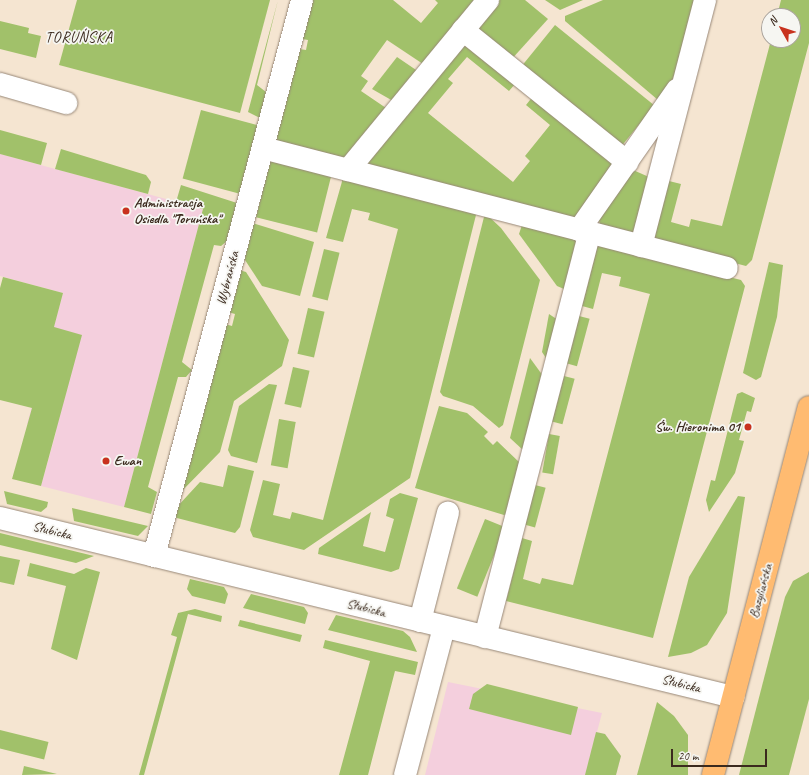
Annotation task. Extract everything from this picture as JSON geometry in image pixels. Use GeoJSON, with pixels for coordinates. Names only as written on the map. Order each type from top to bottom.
{"type":"FeatureCollection","features":[{"type":"Feature","properties":{"kind":"main road","name":"Bazyliańska"},"geometry":{"type":"LineString","coordinates":[[713,775],[809,407]]}},
{"type":"Feature","properties":{"kind":"street","name":"Wybrańska"},"geometry":{"type":"LineString","coordinates":[[154,556],[302,0]]}},
{"type":"Feature","properties":{"kind":"street"},"geometry":{"type":"LineString","coordinates":[[348,170],[488,0]]}},
{"type":"Feature","properties":{"kind":"street"},"geometry":{"type":"LineString","coordinates":[[641,246],[705,0]]}},
{"type":"Feature","properties":{"kind":"street"},"geometry":{"type":"LineString","coordinates":[[463,30],[627,162]]}},
{"type":"Feature","properties":{"kind":"street"},"geometry":{"type":"LineString","coordinates":[[485,637],[585,231],[627,162],[685,78]]}},
{"type":"Feature","properties":{"kind":"street"},"geometry":{"type":"LineString","coordinates":[[0,84],[66,102]]}},
{"type":"Feature","properties":{"kind":"street"},"geometry":{"type":"LineString","coordinates":[[262,148],[727,268]]}},
{"type":"Feature","properties":{"kind":"street"},"geometry":{"type":"LineString","coordinates":[[420,621],[448,513]]}},
{"type":"Feature","properties":{"kind":"street","name":"Słubicka"},"geometry":{"type":"LineString","coordinates":[[0,518],[733,697]]}},
{"type":"Feature","properties":{"kind":"street"},"geometry":{"type":"LineString","coordinates":[[405,775],[444,626]]}},
{"type":"Feature","properties":{"kind":"shaded area"},"geometry":{"type":"Polygon","coordinates":[[[0,154],[203,209],[124,507],[41,486],[56,432],[27,424],[63,293],[0,276],[0,154]]]}},
{"type":"Feature","properties":{"kind":"shaded area"},"geometry":{"type":"Polygon","coordinates":[[[448,682],[602,713],[597,732],[605,734],[621,756],[616,775],[425,775],[448,682]]]}},
{"type":"Feature","properties":{"kind":"green space"},"geometry":{"type":"Polygon","coordinates":[[[77,0],[270,0],[240,113],[59,65],[77,0]]]}},
{"type":"Feature","properties":{"kind":"green space"},"geometry":{"type":"Polygon","coordinates":[[[278,0],[257,85],[266,92],[260,118],[248,112],[278,0]]]}},
{"type":"Feature","properties":{"kind":"green space"},"geometry":{"type":"Polygon","coordinates":[[[312,0],[393,0],[421,23],[438,3],[435,0],[481,0],[426,66],[387,40],[361,76],[368,81],[361,91],[386,108],[349,159],[275,140],[299,49],[306,50],[308,40],[302,39],[312,0]]]}},
{"type":"Feature","properties":{"kind":"green space"},"geometry":{"type":"Polygon","coordinates":[[[496,0],[525,0],[548,19],[510,61],[478,35],[476,24],[496,0]]]}},
{"type":"Feature","properties":{"kind":"green space"},"geometry":{"type":"Polygon","coordinates":[[[545,0],[583,0],[560,10],[545,0]]]}},
{"type":"Feature","properties":{"kind":"green space"},"geometry":{"type":"Polygon","coordinates":[[[603,0],[695,0],[675,76],[658,100],[565,21],[565,16],[603,0]]]}},
{"type":"Feature","properties":{"kind":"green space"},"geometry":{"type":"Polygon","coordinates":[[[781,0],[809,0],[809,43],[752,260],[746,266],[654,242],[664,183],[669,181],[681,184],[671,222],[689,227],[691,219],[722,226],[769,48],[801,48],[801,8],[779,8],[781,0]]]}},
{"type":"Feature","properties":{"kind":"green space"},"geometry":{"type":"Polygon","coordinates":[[[0,21],[29,28],[28,33],[41,36],[36,58],[0,49],[0,21]]]}},
{"type":"Feature","properties":{"kind":"green space"},"geometry":{"type":"Polygon","coordinates":[[[555,25],[654,106],[619,150],[519,69],[555,25]]]}},
{"type":"Feature","properties":{"kind":"green space"},"geometry":{"type":"Polygon","coordinates":[[[465,42],[515,84],[509,91],[467,57],[448,79],[453,83],[428,113],[513,182],[530,161],[525,156],[550,125],[526,105],[534,95],[616,160],[573,221],[362,163],[465,42]]]}},
{"type":"Feature","properties":{"kind":"green space"},"geometry":{"type":"Polygon","coordinates":[[[397,57],[422,74],[393,101],[372,89],[397,57]]]}},
{"type":"Feature","properties":{"kind":"green space"},"geometry":{"type":"Polygon","coordinates":[[[201,110],[258,125],[240,194],[183,179],[201,110]]]}},
{"type":"Feature","properties":{"kind":"green space"},"geometry":{"type":"Polygon","coordinates":[[[0,130],[47,143],[41,165],[0,154],[0,130]]]}},
{"type":"Feature","properties":{"kind":"green space"},"geometry":{"type":"Polygon","coordinates":[[[61,149],[146,175],[151,182],[148,194],[55,169],[61,149]]]}},
{"type":"Feature","properties":{"kind":"green space"},"geometry":{"type":"Polygon","coordinates":[[[270,161],[331,176],[317,233],[256,217],[270,161]]]}},
{"type":"Feature","properties":{"kind":"green space"},"geometry":{"type":"Polygon","coordinates":[[[633,170],[649,177],[638,232],[631,236],[601,228],[598,217],[633,170]]]}},
{"type":"Feature","properties":{"kind":"green space"},"geometry":{"type":"Polygon","coordinates":[[[343,178],[477,211],[410,478],[304,550],[253,537],[250,530],[263,480],[280,484],[273,515],[290,519],[292,512],[323,520],[398,229],[368,220],[370,213],[352,209],[343,242],[326,238],[343,178]]]}},
{"type":"Feature","properties":{"kind":"green space"},"geometry":{"type":"Polygon","coordinates":[[[181,185],[237,203],[227,241],[221,246],[214,245],[182,362],[192,370],[186,377],[178,377],[148,487],[157,492],[151,514],[124,507],[203,209],[176,202],[181,185]]]}},
{"type":"Feature","properties":{"kind":"green space"},"geometry":{"type":"Polygon","coordinates":[[[485,213],[501,228],[540,280],[503,425],[499,428],[473,406],[443,396],[440,392],[485,213]]]}},
{"type":"Feature","properties":{"kind":"green space"},"geometry":{"type":"Polygon","coordinates":[[[252,223],[314,242],[300,296],[262,286],[243,257],[252,223]]]}},
{"type":"Feature","properties":{"kind":"green space"},"geometry":{"type":"Polygon","coordinates":[[[522,225],[583,239],[564,289],[557,286],[519,234],[522,225]]]}},
{"type":"Feature","properties":{"kind":"green space"},"geometry":{"type":"Polygon","coordinates":[[[598,244],[741,280],[745,286],[653,638],[506,601],[522,538],[532,541],[523,579],[540,584],[542,578],[573,585],[650,294],[619,286],[621,277],[602,273],[593,309],[582,306],[598,244]]]}},
{"type":"Feature","properties":{"kind":"green space"},"geometry":{"type":"Polygon","coordinates":[[[324,249],[340,253],[328,300],[312,297],[324,249]]]}},
{"type":"Feature","properties":{"kind":"green space"},"geometry":{"type":"Polygon","coordinates":[[[769,262],[783,265],[777,317],[761,377],[756,380],[743,373],[769,262]]]}},
{"type":"Feature","properties":{"kind":"green space"},"geometry":{"type":"Polygon","coordinates":[[[239,270],[246,272],[289,340],[282,366],[234,401],[220,452],[179,494],[225,324],[232,326],[235,314],[228,312],[239,270]]]}},
{"type":"Feature","properties":{"kind":"green space"},"geometry":{"type":"Polygon","coordinates":[[[3,277],[63,293],[54,327],[82,335],[41,486],[12,479],[32,408],[0,400],[0,288],[3,277]]]}},
{"type":"Feature","properties":{"kind":"green space"},"geometry":{"type":"Polygon","coordinates":[[[308,308],[325,312],[314,358],[297,354],[308,308]]]}},
{"type":"Feature","properties":{"kind":"green space"},"geometry":{"type":"Polygon","coordinates":[[[549,314],[561,322],[546,358],[542,352],[549,314]]]}},
{"type":"Feature","properties":{"kind":"green space"},"geometry":{"type":"Polygon","coordinates":[[[579,316],[590,319],[577,366],[566,363],[579,316]]]}},
{"type":"Feature","properties":{"kind":"green space"},"geometry":{"type":"Polygon","coordinates":[[[530,358],[546,380],[524,451],[510,438],[530,358]]]}},
{"type":"Feature","properties":{"kind":"green space"},"geometry":{"type":"Polygon","coordinates":[[[293,367],[310,371],[301,408],[284,404],[293,367]]]}},
{"type":"Feature","properties":{"kind":"green space"},"geometry":{"type":"Polygon","coordinates":[[[564,376],[575,379],[562,424],[552,421],[564,376]]]}},
{"type":"Feature","properties":{"kind":"green space"},"geometry":{"type":"Polygon","coordinates":[[[269,384],[277,385],[257,463],[231,456],[228,450],[239,406],[269,384]]]}},
{"type":"Feature","properties":{"kind":"green space"},"geometry":{"type":"Polygon","coordinates":[[[742,392],[755,398],[751,412],[747,411],[739,440],[744,441],[735,473],[709,512],[706,500],[711,480],[715,481],[737,394],[742,392]]]}},
{"type":"Feature","properties":{"kind":"green space"},"geometry":{"type":"Polygon","coordinates":[[[439,406],[467,413],[488,432],[484,436],[493,445],[497,441],[520,463],[511,513],[504,515],[415,488],[439,406]]]}},
{"type":"Feature","properties":{"kind":"green space"},"geometry":{"type":"Polygon","coordinates":[[[279,419],[296,422],[288,468],[271,465],[279,419]]]}},
{"type":"Feature","properties":{"kind":"green space"},"geometry":{"type":"Polygon","coordinates":[[[549,434],[560,436],[553,474],[542,472],[549,434]]]}},
{"type":"Feature","properties":{"kind":"green space"},"geometry":{"type":"Polygon","coordinates":[[[228,465],[254,471],[240,527],[235,533],[173,517],[176,508],[200,482],[223,487],[228,465]]]}},
{"type":"Feature","properties":{"kind":"green space"},"geometry":{"type":"Polygon","coordinates":[[[535,485],[546,488],[535,527],[524,525],[535,485]]]}},
{"type":"Feature","properties":{"kind":"green space"},"geometry":{"type":"Polygon","coordinates":[[[4,491],[48,502],[47,507],[41,512],[7,504],[4,491]]]}},
{"type":"Feature","properties":{"kind":"green space"},"geometry":{"type":"Polygon","coordinates":[[[400,493],[418,498],[399,569],[391,572],[318,554],[319,548],[371,512],[363,546],[385,552],[394,519],[386,516],[390,499],[400,493]]]}},
{"type":"Feature","properties":{"kind":"green space"},"geometry":{"type":"Polygon","coordinates":[[[738,496],[745,497],[727,613],[707,645],[691,653],[668,657],[689,577],[738,496]]]}},
{"type":"Feature","properties":{"kind":"green space"},"geometry":{"type":"Polygon","coordinates":[[[72,508],[148,526],[138,536],[74,521],[72,508]]]}},
{"type":"Feature","properties":{"kind":"green space"},"geometry":{"type":"Polygon","coordinates":[[[485,519],[505,527],[477,597],[457,589],[485,519]]]}},
{"type":"Feature","properties":{"kind":"green space"},"geometry":{"type":"Polygon","coordinates":[[[0,533],[94,556],[76,563],[0,545],[0,533]]]}},
{"type":"Feature","properties":{"kind":"green space"},"geometry":{"type":"Polygon","coordinates":[[[0,556],[20,560],[14,585],[0,582],[0,556]]]}},
{"type":"Feature","properties":{"kind":"green space"},"geometry":{"type":"Polygon","coordinates":[[[30,563],[74,574],[86,568],[100,572],[77,660],[51,649],[66,586],[27,576],[30,563]]]}},
{"type":"Feature","properties":{"kind":"green space"},"geometry":{"type":"Polygon","coordinates":[[[809,572],[809,699],[789,775],[739,775],[785,597],[793,581],[809,572]]]}},
{"type":"Feature","properties":{"kind":"green space"},"geometry":{"type":"Polygon","coordinates":[[[190,579],[224,587],[228,594],[225,604],[192,596],[187,589],[190,579]]]}},
{"type":"Feature","properties":{"kind":"green space"},"geometry":{"type":"Polygon","coordinates":[[[251,594],[304,607],[308,613],[305,624],[243,608],[251,594]]]}},
{"type":"Feature","properties":{"kind":"green space"},"geometry":{"type":"Polygon","coordinates":[[[195,609],[222,616],[221,622],[188,614],[144,775],[139,775],[177,637],[171,635],[178,613],[195,609]]]}},
{"type":"Feature","properties":{"kind":"green space"},"geometry":{"type":"Polygon","coordinates":[[[336,615],[403,631],[410,637],[417,652],[328,630],[336,615]]]}},
{"type":"Feature","properties":{"kind":"green space"},"geometry":{"type":"Polygon","coordinates":[[[240,620],[302,635],[300,642],[238,626],[240,620]]]}},
{"type":"Feature","properties":{"kind":"green space"},"geometry":{"type":"Polygon","coordinates":[[[325,640],[418,662],[415,675],[395,671],[368,775],[339,775],[370,661],[323,648],[325,640]]]}},
{"type":"Feature","properties":{"kind":"green space"},"geometry":{"type":"Polygon","coordinates":[[[487,684],[578,707],[571,735],[469,709],[473,694],[487,684]]]}},
{"type":"Feature","properties":{"kind":"green space"},"geometry":{"type":"Polygon","coordinates":[[[657,702],[674,716],[688,735],[688,775],[637,775],[657,702]]]}},
{"type":"Feature","properties":{"kind":"green space"},"geometry":{"type":"Polygon","coordinates":[[[0,730],[49,742],[44,760],[0,749],[0,730]]]}},
{"type":"Feature","properties":{"kind":"green space"},"geometry":{"type":"Polygon","coordinates":[[[596,732],[605,734],[621,756],[616,775],[585,775],[596,732]]]}},
{"type":"Feature","properties":{"kind":"green space"},"geometry":{"type":"Polygon","coordinates":[[[24,766],[57,774],[22,775],[24,766]]]}},
{"type":"Feature","properties":{"kind":"place","name":"Administracja Osiedla \"Toruńska\""},"geometry":{"type":"Point","coordinates":[126,211]}},
{"type":"Feature","properties":{"kind":"place","name":"Św. Hieronima 01"},"geometry":{"type":"Point","coordinates":[748,427]}},
{"type":"Feature","properties":{"kind":"place","name":"Ewan"},"geometry":{"type":"Point","coordinates":[106,461]}},
{"type":"Feature","properties":{"kind":"district","name":"TORUŃSKA"},"geometry":{"type":"Point","coordinates":[79,38]}}]}
